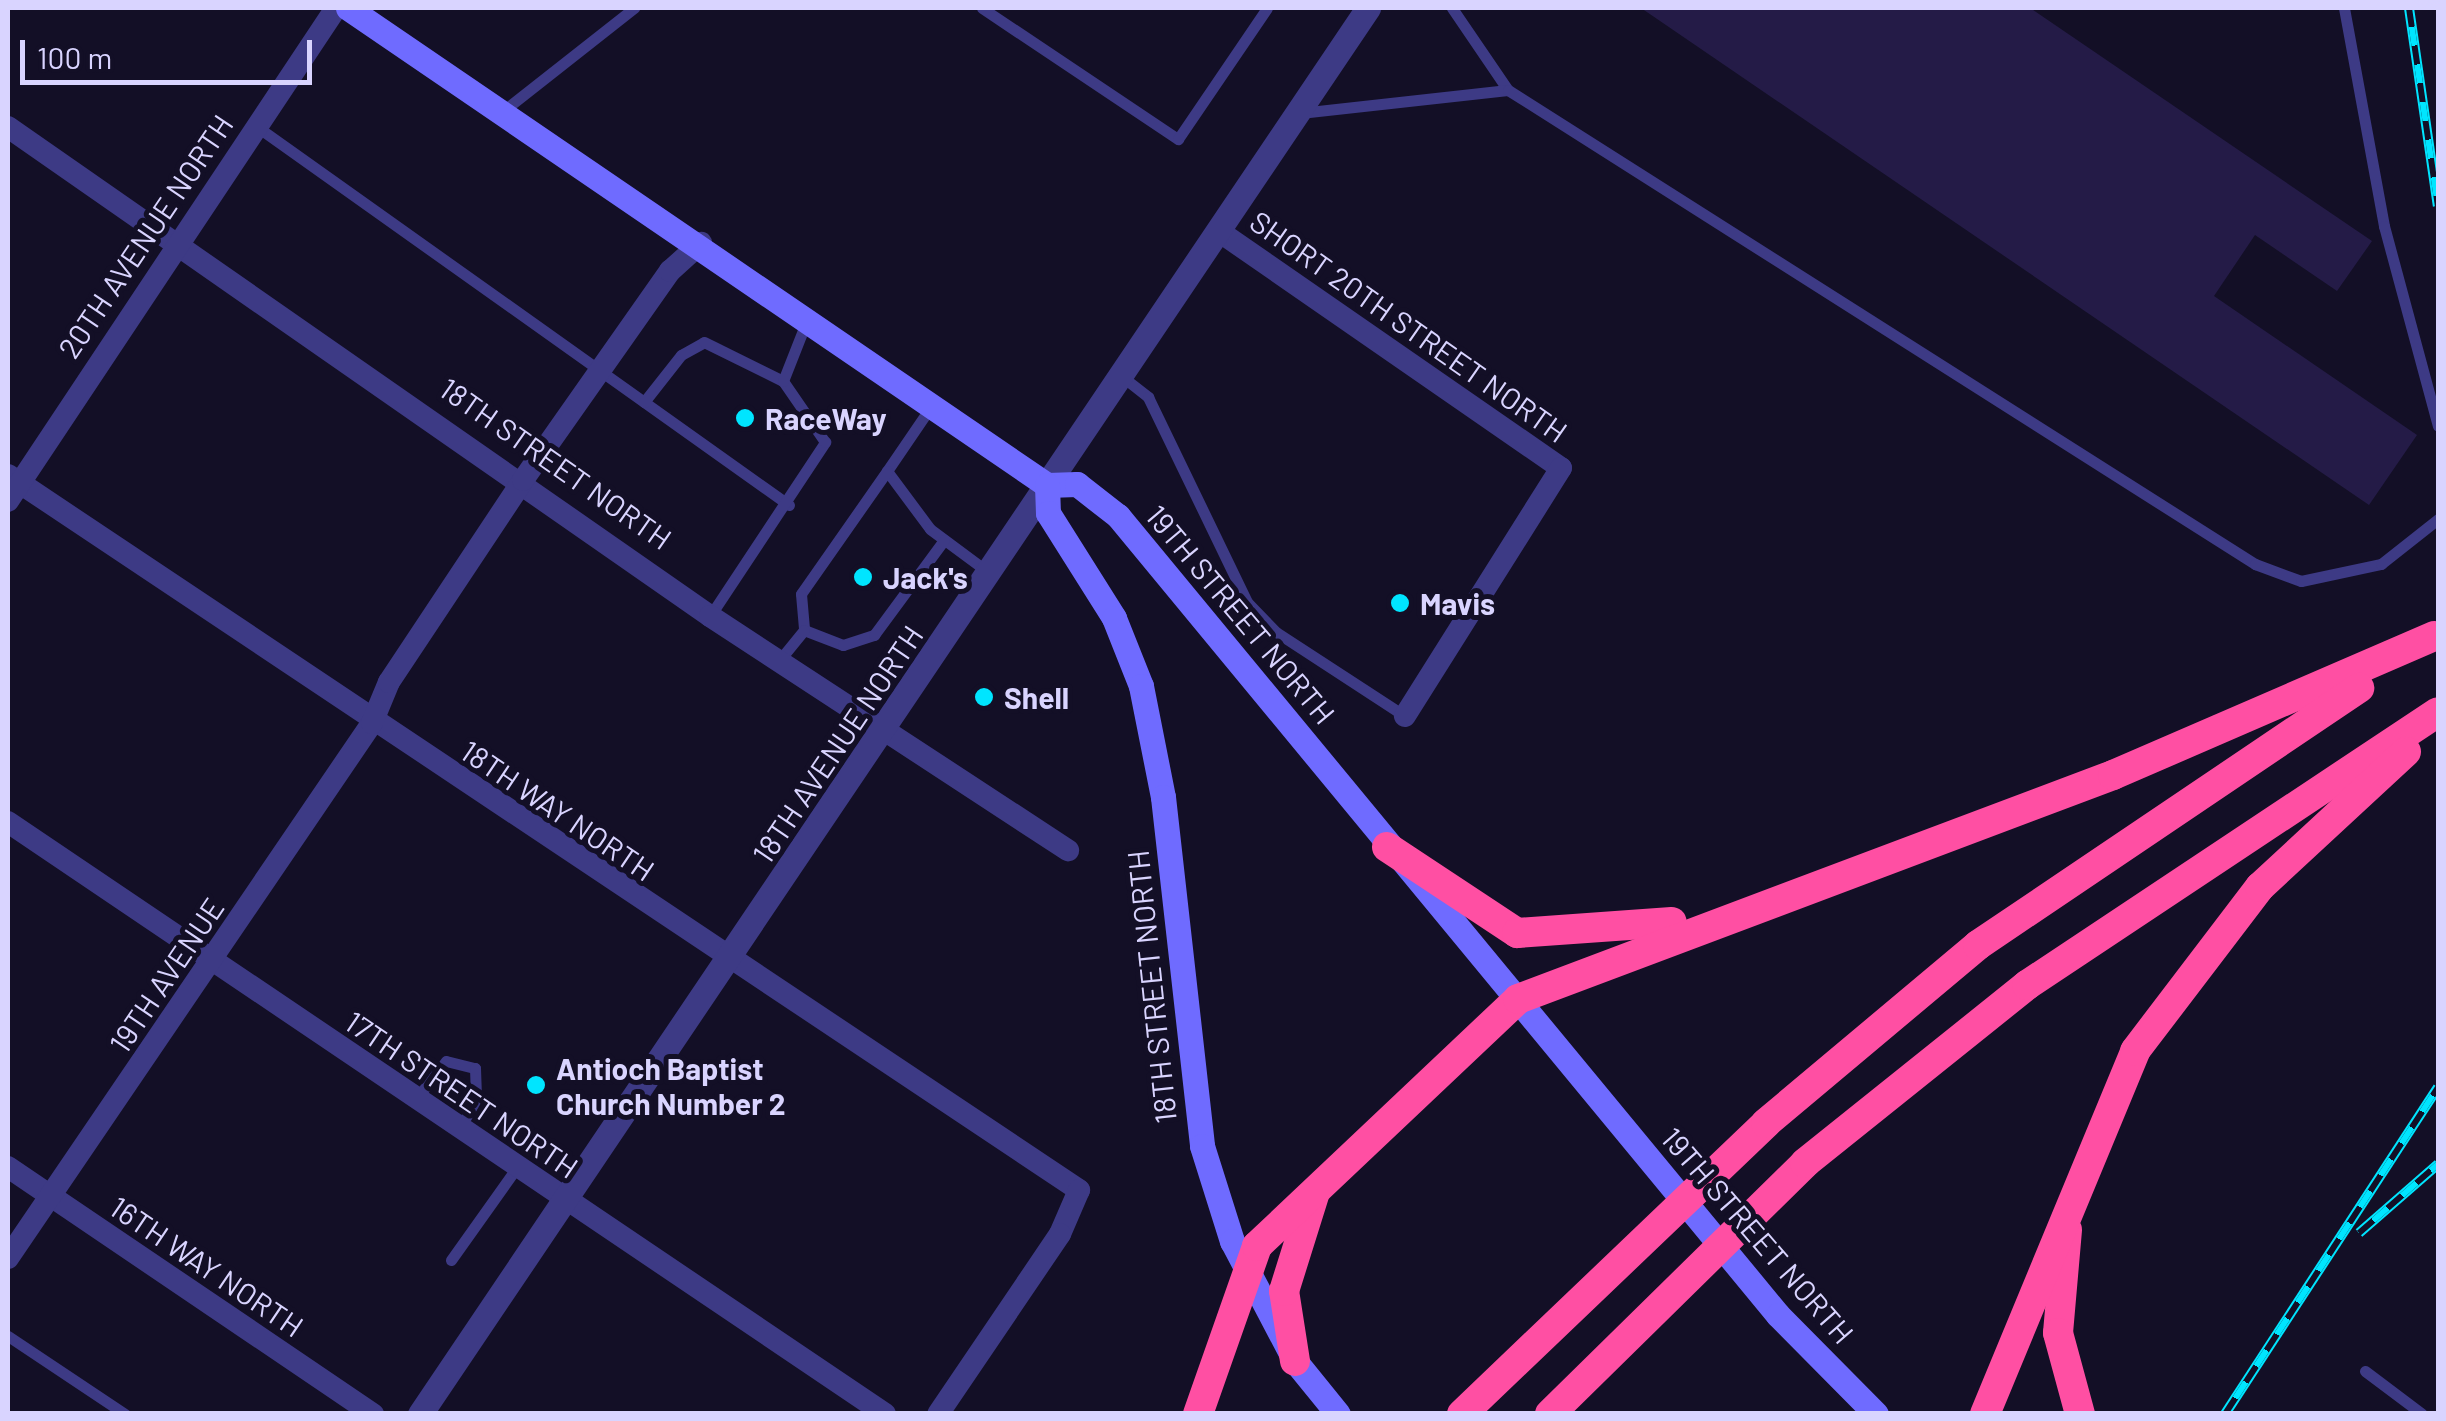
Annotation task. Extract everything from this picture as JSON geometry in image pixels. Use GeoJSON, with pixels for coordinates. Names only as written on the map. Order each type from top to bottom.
{"type":"FeatureCollection","features":[{"type":"Feature","properties":{"kind":"highway"},"geometry":{"type":"LineString","coordinates":[[1198,1414],[1247,1270],[1276,1221],[1518,999],[2113,775],[2436,634]]}},
{"type":"Feature","properties":{"kind":"highway"},"geometry":{"type":"LineString","coordinates":[[1462,1414],[1766,1122],[1978,944],[2162,826],[2436,634]]}},
{"type":"Feature","properties":{"kind":"highway"},"geometry":{"type":"LineString","coordinates":[[1550,1414],[1806,1163],[2027,985],[2438,712]]}},
{"type":"Feature","properties":{"kind":"highway"},"geometry":{"type":"LineString","coordinates":[[1985,1414],[2135,1051],[2260,887],[2438,724]]}},
{"type":"Feature","properties":{"kind":"highway"},"geometry":{"type":"LineString","coordinates":[[1388,847],[1517,932],[1633,931],[1835,882]]}},
{"type":"Feature","properties":{"kind":"highway"},"geometry":{"type":"LineString","coordinates":[[1294,1361],[1284,1290],[1318,1185]]}},
{"type":"Feature","properties":{"kind":"highway"},"geometry":{"type":"LineString","coordinates":[[2073,1195],[2058,1333],[2080,1414]]}},
{"type":"Feature","properties":{"kind":"main road","name":"19TH STREET NORTH"},"geometry":{"type":"LineString","coordinates":[[348,8],[701,243],[1047,485],[1076,484],[1164,564],[1388,847],[1778,1315],[1876,1414]]}},
{"type":"Feature","properties":{"kind":"main road","name":"18TH STREET NORTH"},"geometry":{"type":"LineString","coordinates":[[1047,485],[1048,513],[1114,618],[1141,686],[1163,797],[1202,1146],[1247,1270],[1294,1361],[1338,1414]]}},
{"type":"Feature","properties":{"kind":"street","name":"20TH AVENUE NORTH"},"geometry":{"type":"LineString","coordinates":[[12,487],[336,8]]}},
{"type":"Feature","properties":{"kind":"street","name":"18TH AVENUE NORTH"},"geometry":{"type":"LineString","coordinates":[[420,1414],[884,735],[1047,485],[1223,234],[1368,8]]}},
{"type":"Feature","properties":{"kind":"street","name":"18TH STREET NORTH"},"geometry":{"type":"LineString","coordinates":[[8,126],[523,480],[710,616],[884,735],[1068,850]]}},
{"type":"Feature","properties":{"kind":"street","name":"SHORT 20TH STREET NORTH"},"geometry":{"type":"LineString","coordinates":[[1223,234],[1560,468],[1405,716]]}},
{"type":"Feature","properties":{"kind":"street","name":"19TH AVENUE"},"geometry":{"type":"LineString","coordinates":[[8,1258],[372,723],[389,682],[523,480],[670,271],[701,243]]}},
{"type":"Feature","properties":{"kind":"street","name":"18TH WAY NORTH"},"geometry":{"type":"LineString","coordinates":[[12,487],[1079,1190],[1060,1234],[938,1414]]}},
{"type":"Feature","properties":{"kind":"street","name":"17TH STREET NORTH"},"geometry":{"type":"LineString","coordinates":[[8,822],[885,1414]]}},
{"type":"Feature","properties":{"kind":"street","name":"16TH WAY NORTH"},"geometry":{"type":"LineString","coordinates":[[8,1167],[374,1414]]}},
{"type":"Feature","properties":{"kind":"lane"},"geometry":{"type":"LineString","coordinates":[[503,111],[634,8]]}},
{"type":"Feature","properties":{"kind":"lane"},"geometry":{"type":"LineString","coordinates":[[982,8],[1178,139],[1267,8]]}},
{"type":"Feature","properties":{"kind":"lane"},"geometry":{"type":"LineString","coordinates":[[1452,8],[1508,90],[2256,564],[2301,582],[2348,574],[2395,556],[2438,520]]}},
{"type":"Feature","properties":{"kind":"lane"},"geometry":{"type":"LineString","coordinates":[[2344,8],[2384,226],[2438,426]]}},
{"type":"Feature","properties":{"kind":"lane"},"geometry":{"type":"LineString","coordinates":[[1300,113],[1508,90]]}},
{"type":"Feature","properties":{"kind":"lane"},"geometry":{"type":"LineString","coordinates":[[256,126],[789,506]]}},
{"type":"Feature","properties":{"kind":"lane"},"geometry":{"type":"LineString","coordinates":[[783,382],[808,318]]}},
{"type":"Feature","properties":{"kind":"lane"},"geometry":{"type":"LineString","coordinates":[[644,402],[696,344],[783,382],[825,442],[789,506],[710,616]]}},
{"type":"Feature","properties":{"kind":"lane"},"geometry":{"type":"LineString","coordinates":[[1124,378],[1148,397],[1247,602],[1276,632],[1405,716]]}},
{"type":"Feature","properties":{"kind":"lane"},"geometry":{"type":"LineString","coordinates":[[778,662],[804,630],[801,594],[932,405]]}},
{"type":"Feature","properties":{"kind":"lane"},"geometry":{"type":"LineString","coordinates":[[886,471],[944,540],[990,573]]}},
{"type":"Feature","properties":{"kind":"lane"},"geometry":{"type":"LineString","coordinates":[[804,630],[844,644],[874,635],[944,540]]}},
{"type":"Feature","properties":{"kind":"lane"},"geometry":{"type":"LineString","coordinates":[[416,1099],[446,1062],[475,1068],[476,1099],[460,1128]]}},
{"type":"Feature","properties":{"kind":"lane"},"geometry":{"type":"LineString","coordinates":[[451,1260],[517,1166]]}},
{"type":"Feature","properties":{"kind":"lane"},"geometry":{"type":"LineString","coordinates":[[8,1336],[125,1414]]}},
{"type":"Feature","properties":{"kind":"lane"},"geometry":{"type":"LineString","coordinates":[[2365,1370],[2422,1414]]}},
{"type":"Feature","properties":{"kind":"building"},"geometry":{"type":"Polygon","coordinates":[[[1641,8],[2030,8],[2372,241],[2337,291],[2255,235],[2214,296],[2417,435],[2369,505],[1641,8]]]}},
{"type":"Feature","properties":{"kind":"railway"},"geometry":{"type":"LineString","coordinates":[[2409,8],[2438,206]]}},
{"type":"Feature","properties":{"kind":"railway"},"geometry":{"type":"LineString","coordinates":[[2225,1414],[2438,1087]]}},
{"type":"Feature","properties":{"kind":"railway"},"geometry":{"type":"LineString","coordinates":[[2359,1233],[2438,1164]]}},
{"type":"Feature","properties":{"kind":"place","name":"RaceWay"},"geometry":{"type":"Point","coordinates":[745,418]}},
{"type":"Feature","properties":{"kind":"place","name":"Jack's"},"geometry":{"type":"Point","coordinates":[863,577]}},
{"type":"Feature","properties":{"kind":"place","name":"Mavis"},"geometry":{"type":"Point","coordinates":[1400,603]}},
{"type":"Feature","properties":{"kind":"place","name":"Shell"},"geometry":{"type":"Point","coordinates":[984,697]}},
{"type":"Feature","properties":{"kind":"place","name":"Antioch Baptist Church Number 2"},"geometry":{"type":"Point","coordinates":[536,1085]}}]}
